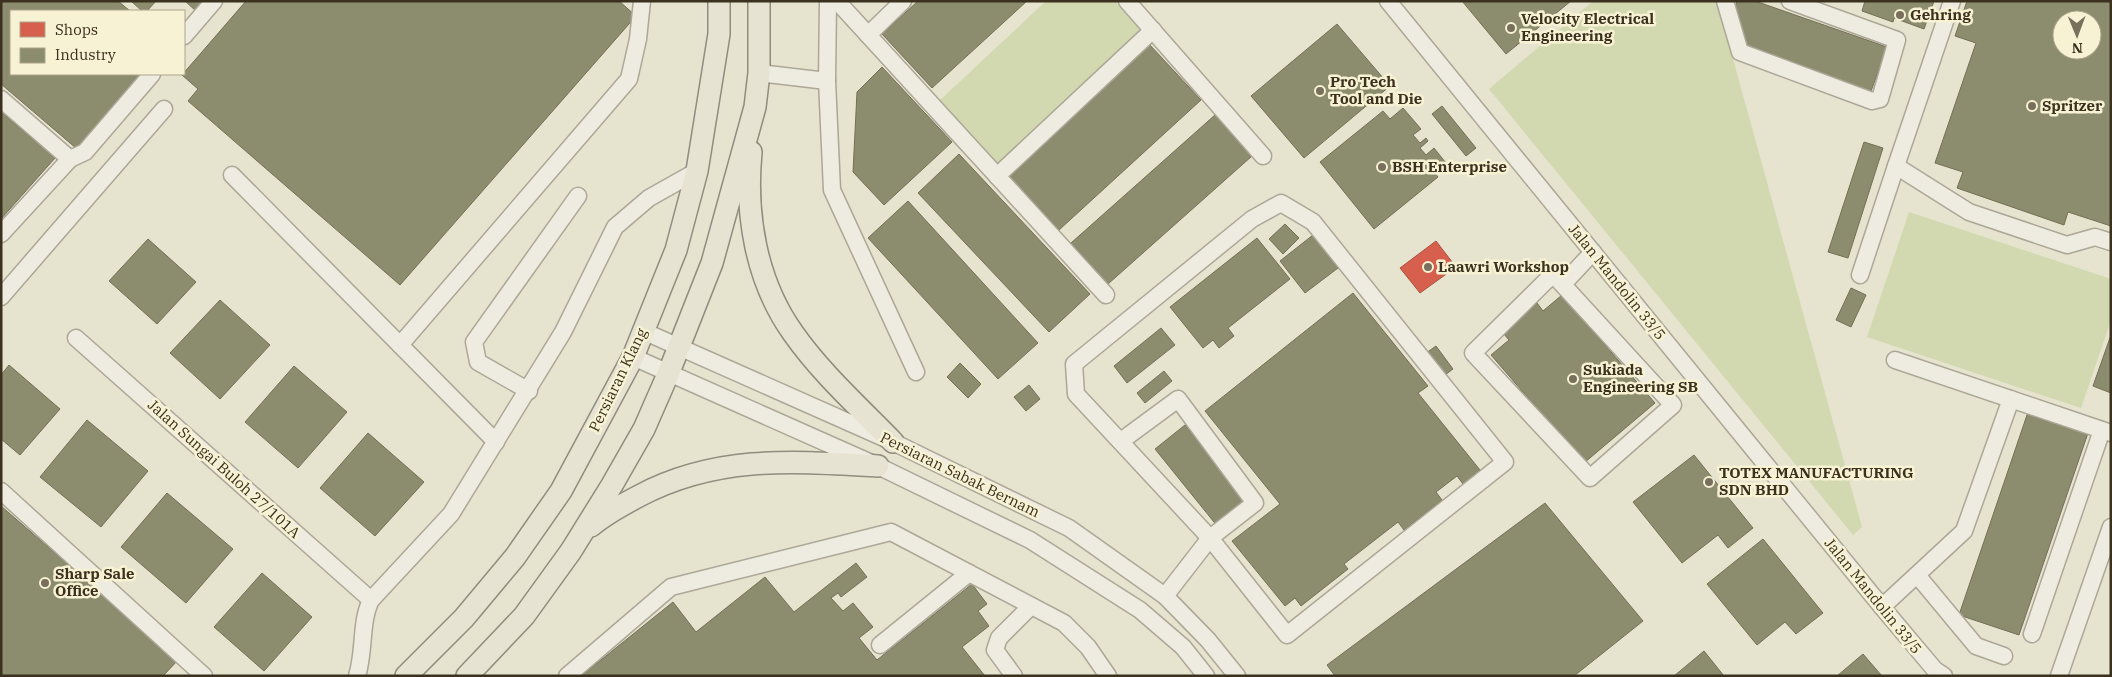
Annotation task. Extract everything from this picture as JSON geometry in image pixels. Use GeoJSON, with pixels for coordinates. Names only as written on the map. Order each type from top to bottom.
{"type":"FeatureCollection","features":[{"type":"Feature","properties":{"kind":"main road","name":"Persiaran Klang"},"geometry":{"type":"LineString","coordinates":[[406,676],[464,618],[515,557],[561,491],[633,357],[676,250],[696,171],[719,34],[719,1]]}},
{"type":"Feature","properties":{"kind":"main road"},"geometry":{"type":"LineString","coordinates":[[759,1],[759,73],[750,165],[750,205],[755,247],[772,298],[793,333],[893,442]]}},
{"type":"Feature","properties":{"kind":"main road"},"geometry":{"type":"LineString","coordinates":[[466,676],[524,616],[612,486],[644,429],[680,346],[712,263],[755,107]]}},
{"type":"Feature","properties":{"kind":"main road"},"geometry":{"type":"LineString","coordinates":[[579,536],[610,512],[655,487],[716,467],[789,461],[878,466]]}},
{"type":"Feature","properties":{"kind":"street"},"geometry":{"type":"LineString","coordinates":[[185,35],[214,1]]}},
{"type":"Feature","properties":{"kind":"street"},"geometry":{"type":"LineString","coordinates":[[400,345],[629,79],[638,39],[642,1]]}},
{"type":"Feature","properties":{"kind":"street"},"geometry":{"type":"LineString","coordinates":[[828,1],[826,81],[832,190],[916,372]]}},
{"type":"Feature","properties":{"kind":"street"},"geometry":{"type":"LineString","coordinates":[[837,1],[1106,295]]}},
{"type":"Feature","properties":{"kind":"street"},"geometry":{"type":"LineString","coordinates":[[868,35],[903,1]]}},
{"type":"Feature","properties":{"kind":"street"},"geometry":{"type":"LineString","coordinates":[[1127,1],[1263,156]]}},
{"type":"Feature","properties":{"kind":"street","name":"Jalan Mandolin 33/5"},"geometry":{"type":"LineString","coordinates":[[1388,1],[1882,607],[1935,670],[1944,676]]}},
{"type":"Feature","properties":{"kind":"street"},"geometry":{"type":"LineString","coordinates":[[1725,1],[1740,52],[1872,101],[1880,99],[1897,40],[1809,4],[1790,1]]}},
{"type":"Feature","properties":{"kind":"street"},"geometry":{"type":"LineString","coordinates":[[1860,276],[1952,1]]}},
{"type":"Feature","properties":{"kind":"street"},"geometry":{"type":"LineString","coordinates":[[997,176],[1153,30]]}},
{"type":"Feature","properties":{"kind":"street"},"geometry":{"type":"LineString","coordinates":[[759,73],[826,81]]}},
{"type":"Feature","properties":{"kind":"street"},"geometry":{"type":"LineString","coordinates":[[1,234],[70,159],[85,152],[151,75]]}},
{"type":"Feature","properties":{"kind":"street"},"geometry":{"type":"LineString","coordinates":[[1,98],[70,159]]}},
{"type":"Feature","properties":{"kind":"street"},"geometry":{"type":"LineString","coordinates":[[1,297],[164,109]]}},
{"type":"Feature","properties":{"kind":"street"},"geometry":{"type":"LineString","coordinates":[[1896,166],[1969,212],[2067,246],[2095,238],[2111,242]]}},
{"type":"Feature","properties":{"kind":"street"},"geometry":{"type":"LineString","coordinates":[[357,676],[362,661],[367,609],[371,600],[451,514],[563,332],[615,227],[649,198],[696,171]]}},
{"type":"Feature","properties":{"kind":"street"},"geometry":{"type":"LineString","coordinates":[[232,175],[496,442]]}},
{"type":"Feature","properties":{"kind":"street"},"geometry":{"type":"LineString","coordinates":[[528,391],[478,362],[474,342],[578,196]]}},
{"type":"Feature","properties":{"kind":"street"},"geometry":{"type":"LineString","coordinates":[[1281,203],[1313,222],[1505,462],[1287,635],[1210,538],[1076,394],[1074,364],[1252,218],[1281,203]]}},
{"type":"Feature","properties":{"kind":"street"},"geometry":{"type":"LineString","coordinates":[[1564,283],[1593,252]]}},
{"type":"Feature","properties":{"kind":"street"},"geometry":{"type":"LineString","coordinates":[[1553,274],[1564,283],[1673,405],[1590,478],[1473,352],[1553,274]]}},
{"type":"Feature","properties":{"kind":"street","name":"Persiaran Sabak Bernam"},"geometry":{"type":"LineString","coordinates":[[643,331],[893,442],[1069,528],[1165,596],[1208,640],[1237,676]]}},
{"type":"Feature","properties":{"kind":"street","name":"Jalan Sungai Buloh 27/101A"},"geometry":{"type":"LineString","coordinates":[[76,338],[371,600]]}},
{"type":"Feature","properties":{"kind":"street","name":"Persiaran Sabak Bernam"},"geometry":{"type":"LineString","coordinates":[[633,357],[878,466],[1030,540],[1140,610],[1183,647],[1206,676]]}},
{"type":"Feature","properties":{"kind":"street"},"geometry":{"type":"LineString","coordinates":[[1894,360],[2106,431],[2032,634]]}},
{"type":"Feature","properties":{"kind":"street"},"geometry":{"type":"LineString","coordinates":[[1121,441],[1178,399],[1255,503],[1210,538],[1165,596]]}},
{"type":"Feature","properties":{"kind":"street"},"geometry":{"type":"LineString","coordinates":[[1882,607],[1964,530],[2011,399]]}},
{"type":"Feature","properties":{"kind":"street"},"geometry":{"type":"LineString","coordinates":[[1,491],[204,676]]}},
{"type":"Feature","properties":{"kind":"street"},"geometry":{"type":"LineString","coordinates":[[2059,676],[2111,527]]}},
{"type":"Feature","properties":{"kind":"street"},"geometry":{"type":"LineString","coordinates":[[567,676],[671,587],[891,532],[1064,624],[1088,647],[1108,676]]}},
{"type":"Feature","properties":{"kind":"street"},"geometry":{"type":"LineString","coordinates":[[880,645],[969,573]]}},
{"type":"Feature","properties":{"kind":"street"},"geometry":{"type":"LineString","coordinates":[[1918,575],[1976,646],[2004,656]]}},
{"type":"Feature","properties":{"kind":"street"},"geometry":{"type":"LineString","coordinates":[[1014,676],[995,650],[999,638],[1030,606]]}},
{"type":"Feature","properties":{"kind":"green space"},"geometry":{"type":"Polygon","coordinates":[[[1046,1],[1115,1],[1144,32],[999,166],[938,102],[1046,1]]]}},
{"type":"Feature","properties":{"kind":"green space"},"geometry":{"type":"Polygon","coordinates":[[[1593,1],[1717,1],[1862,527],[1853,535],[1489,89],[1593,1]]]}},
{"type":"Feature","properties":{"kind":"green space"},"geometry":{"type":"Polygon","coordinates":[[[1909,212],[2111,279],[2111,320],[2081,408],[1867,337],[1909,212]]]}},
{"type":"Feature","properties":{"kind":"building: Shops","name":"Laawri Workshop"},"geometry":{"type":"Polygon","coordinates":[[[1436,241],[1456,267],[1420,293],[1400,268],[1436,241]]]}},
{"type":"Feature","properties":{"kind":"building: Industry"},"geometry":{"type":"Polygon","coordinates":[[[1,1],[118,1],[129,10],[10,10],[10,75],[143,75],[77,149],[1,84],[1,1]]]}},
{"type":"Feature","properties":{"kind":"building: Industry"},"geometry":{"type":"Polygon","coordinates":[[[131,1],[156,1],[148,10],[141,10],[131,1]]]}},
{"type":"Feature","properties":{"kind":"building: Industry"},"geometry":{"type":"Polygon","coordinates":[[[185,1],[204,1],[196,11],[185,1]]]}},
{"type":"Feature","properties":{"kind":"building: Industry"},"geometry":{"type":"Polygon","coordinates":[[[246,1],[619,1],[636,16],[400,285],[188,101],[198,89],[182,75],[185,75],[185,72],[246,1]]]}},
{"type":"Feature","properties":{"kind":"building: Industry"},"geometry":{"type":"Polygon","coordinates":[[[918,1],[1027,1],[932,88],[882,34],[918,1]]]}},
{"type":"Feature","properties":{"kind":"building: Industry","name":"Velocity Electrical Engineering"},"geometry":{"type":"Polygon","coordinates":[[[1462,1],[1571,1],[1506,54],[1462,1]]]}},
{"type":"Feature","properties":{"kind":"building: Industry"},"geometry":{"type":"Polygon","coordinates":[[[1737,1],[1755,1],[1887,47],[1870,94],[1744,50],[1734,10],[1737,1]]]}},
{"type":"Feature","properties":{"kind":"building: Industry","name":"Gehring"},"geometry":{"type":"Polygon","coordinates":[[[1865,1],[1934,1],[1924,29],[1894,18],[1893,22],[1862,11],[1865,1]]]}},
{"type":"Feature","properties":{"kind":"building: Industry","name":"Spritzer"},"geometry":{"type":"Polygon","coordinates":[[[1967,1],[2111,1],[2111,226],[2068,212],[2064,225],[1957,188],[1963,172],[1935,163],[1976,43],[1955,36],[1967,1]]]}},
{"type":"Feature","properties":{"kind":"building: Industry","name":"Pro Tech Tool and Die"},"geometry":{"type":"Polygon","coordinates":[[[1337,24],[1390,86],[1304,158],[1251,96],[1337,24]]]}},
{"type":"Feature","properties":{"kind":"building: Industry"},"geometry":{"type":"Polygon","coordinates":[[[1149,44],[1201,100],[1059,230],[1007,174],[1149,44]]]}},
{"type":"Feature","properties":{"kind":"building: Industry"},"geometry":{"type":"Polygon","coordinates":[[[882,67],[952,142],[884,205],[853,172],[857,92],[882,67]]]}},
{"type":"Feature","properties":{"kind":"building: Industry"},"geometry":{"type":"Polygon","coordinates":[[[1442,106],[1476,148],[1466,156],[1432,114],[1442,106]]]}},
{"type":"Feature","properties":{"kind":"building: Industry","name":"BSH Enterprise"},"geometry":{"type":"Polygon","coordinates":[[[1403,108],[1421,129],[1413,135],[1420,143],[1426,138],[1428,141],[1420,148],[1426,155],[1434,148],[1446,163],[1434,172],[1438,177],[1374,229],[1320,162],[1383,111],[1390,119],[1403,108]]]}},
{"type":"Feature","properties":{"kind":"building: Industry"},"geometry":{"type":"Polygon","coordinates":[[[1,112],[55,158],[1,219],[1,112]]]}},
{"type":"Feature","properties":{"kind":"building: Industry"},"geometry":{"type":"Polygon","coordinates":[[[1215,115],[1252,156],[1108,284],[1071,243],[1215,115]]]}},
{"type":"Feature","properties":{"kind":"building: Industry"},"geometry":{"type":"Polygon","coordinates":[[[1864,142],[1883,148],[1848,258],[1828,252],[1864,142]]]}},
{"type":"Feature","properties":{"kind":"building: Industry"},"geometry":{"type":"Polygon","coordinates":[[[959,154],[1090,294],[1049,332],[918,193],[959,154]]]}},
{"type":"Feature","properties":{"kind":"building: Industry"},"geometry":{"type":"Polygon","coordinates":[[[908,201],[1038,343],[998,379],[868,238],[908,201]]]}},
{"type":"Feature","properties":{"kind":"building: Industry"},"geometry":{"type":"Polygon","coordinates":[[[1285,224],[1299,238],[1283,254],[1269,239],[1285,224]]]}},
{"type":"Feature","properties":{"kind":"building: Industry"},"geometry":{"type":"Polygon","coordinates":[[[1313,235],[1338,268],[1305,293],[1280,261],[1313,235]]]}},
{"type":"Feature","properties":{"kind":"building: Industry"},"geometry":{"type":"Polygon","coordinates":[[[1257,238],[1290,279],[1228,328],[1234,336],[1219,348],[1213,340],[1203,348],[1170,307],[1257,238]]]}},
{"type":"Feature","properties":{"kind":"building: Industry"},"geometry":{"type":"Polygon","coordinates":[[[148,239],[196,282],[157,324],[109,281],[148,239]]]}},
{"type":"Feature","properties":{"kind":"building: Industry"},"geometry":{"type":"Polygon","coordinates":[[[1851,288],[1866,295],[1851,327],[1836,320],[1851,288]]]}},
{"type":"Feature","properties":{"kind":"building: Industry"},"geometry":{"type":"Polygon","coordinates":[[[1353,293],[1428,386],[1418,393],[1480,470],[1463,484],[1457,476],[1436,492],[1442,500],[1404,530],[1398,522],[1344,564],[1348,569],[1301,606],[1295,598],[1285,606],[1232,541],[1280,504],[1205,411],[1353,293]]]}},
{"type":"Feature","properties":{"kind":"building: Industry","name":"Sukiada Engineering SB"},"geometry":{"type":"Polygon","coordinates":[[[1562,295],[1655,403],[1584,463],[1491,355],[1509,340],[1503,333],[1537,303],[1543,311],[1562,295]]]}},
{"type":"Feature","properties":{"kind":"building: Industry"},"geometry":{"type":"Polygon","coordinates":[[[220,300],[270,345],[220,399],[170,353],[220,300]]]}},
{"type":"Feature","properties":{"kind":"building: Industry"},"geometry":{"type":"Polygon","coordinates":[[[1161,328],[1175,345],[1127,383],[1114,366],[1161,328]]]}},
{"type":"Feature","properties":{"kind":"building: Industry"},"geometry":{"type":"Polygon","coordinates":[[[2111,335],[2111,393],[2093,386],[2111,335]]]}},
{"type":"Feature","properties":{"kind":"building: Industry"},"geometry":{"type":"Polygon","coordinates":[[[1436,346],[1453,369],[1433,384],[1415,361],[1436,346]]]}},
{"type":"Feature","properties":{"kind":"building: Industry"},"geometry":{"type":"Polygon","coordinates":[[[960,363],[981,384],[968,398],[947,377],[960,363]]]}},
{"type":"Feature","properties":{"kind":"building: Industry"},"geometry":{"type":"Polygon","coordinates":[[[9,365],[60,409],[20,455],[1,439],[1,375],[9,365]]]}},
{"type":"Feature","properties":{"kind":"building: Industry"},"geometry":{"type":"Polygon","coordinates":[[[294,366],[347,412],[298,468],[245,422],[294,366]]]}},
{"type":"Feature","properties":{"kind":"building: Industry"},"geometry":{"type":"Polygon","coordinates":[[[1164,371],[1172,381],[1145,403],[1137,393],[1164,371]]]}},
{"type":"Feature","properties":{"kind":"building: Industry"},"geometry":{"type":"Polygon","coordinates":[[[1029,385],[1040,399],[1026,411],[1014,397],[1029,385]]]}},
{"type":"Feature","properties":{"kind":"building: Industry"},"geometry":{"type":"Polygon","coordinates":[[[2028,412],[2088,433],[2019,635],[1959,615],[2028,412]]]}},
{"type":"Feature","properties":{"kind":"building: Industry"},"geometry":{"type":"Polygon","coordinates":[[[87,420],[148,471],[101,527],[40,477],[87,420]]]}},
{"type":"Feature","properties":{"kind":"building: Industry"},"geometry":{"type":"Polygon","coordinates":[[[1185,425],[1249,503],[1218,527],[1155,449],[1185,425]]]}},
{"type":"Feature","properties":{"kind":"building: Industry"},"geometry":{"type":"Polygon","coordinates":[[[368,433],[424,482],[375,536],[320,488],[368,433]]]}},
{"type":"Feature","properties":{"kind":"building: Industry"},"geometry":{"type":"Polygon","coordinates":[[[1694,455],[1753,528],[1728,548],[1718,535],[1682,563],[1633,502],[1694,455]]]}},
{"type":"Feature","properties":{"kind":"building: Industry"},"geometry":{"type":"Polygon","coordinates":[[[167,493],[233,549],[186,603],[121,547],[167,493]]]}},
{"type":"Feature","properties":{"kind":"building: Industry"},"geometry":{"type":"Polygon","coordinates":[[[1545,503],[1643,621],[1574,676],[1335,676],[1327,665],[1545,503]]]}},
{"type":"Feature","properties":{"kind":"building: Industry","name":"Sharp Sale Office"},"geometry":{"type":"Polygon","coordinates":[[[1,506],[178,660],[163,676],[1,676],[1,506]]]}},
{"type":"Feature","properties":{"kind":"building: Industry"},"geometry":{"type":"Polygon","coordinates":[[[1763,539],[1823,613],[1796,634],[1785,622],[1757,645],[1707,584],[1763,539]]]}},
{"type":"Feature","properties":{"kind":"building: Industry"},"geometry":{"type":"Polygon","coordinates":[[[856,563],[867,577],[841,597],[838,593],[831,598],[843,611],[853,603],[873,627],[859,638],[877,660],[972,584],[987,604],[978,611],[989,626],[962,647],[985,676],[581,676],[673,602],[696,632],[765,577],[794,612],[856,563]]]}},
{"type":"Feature","properties":{"kind":"building: Industry"},"geometry":{"type":"Polygon","coordinates":[[[262,573],[312,617],[264,671],[214,627],[262,573]]]}},
{"type":"Feature","properties":{"kind":"building: Industry"},"geometry":{"type":"Polygon","coordinates":[[[1704,651],[1724,676],[1674,676],[1704,651]]]}},
{"type":"Feature","properties":{"kind":"building: Industry"},"geometry":{"type":"Polygon","coordinates":[[[1863,654],[1882,676],[1837,676],[1863,654]]]}},
{"type":"Feature","properties":{"kind":"place","name":"Gehring"},"geometry":{"type":"Point","coordinates":[1900,15]}},
{"type":"Feature","properties":{"kind":"place","name":"Velocity Electrical Engineering"},"geometry":{"type":"Point","coordinates":[1511,28]}},
{"type":"Feature","properties":{"kind":"place","name":"Pro Tech Tool and Die"},"geometry":{"type":"Point","coordinates":[1320,91]}},
{"type":"Feature","properties":{"kind":"place","name":"Spritzer"},"geometry":{"type":"Point","coordinates":[2032,106]}},
{"type":"Feature","properties":{"kind":"place","name":"BSH Enterprise"},"geometry":{"type":"Point","coordinates":[1382,167]}},
{"type":"Feature","properties":{"kind":"place","name":"Laawri Workshop"},"geometry":{"type":"Point","coordinates":[1428,267]}},
{"type":"Feature","properties":{"kind":"place","name":"Sukiada Engineering SB"},"geometry":{"type":"Point","coordinates":[1573,379]}},
{"type":"Feature","properties":{"kind":"place","name":"TOTEX MANUFACTURING SDN BHD"},"geometry":{"type":"Point","coordinates":[1709,482]}},
{"type":"Feature","properties":{"kind":"place","name":"Sharp Sale Office"},"geometry":{"type":"Point","coordinates":[45,583]}}]}
